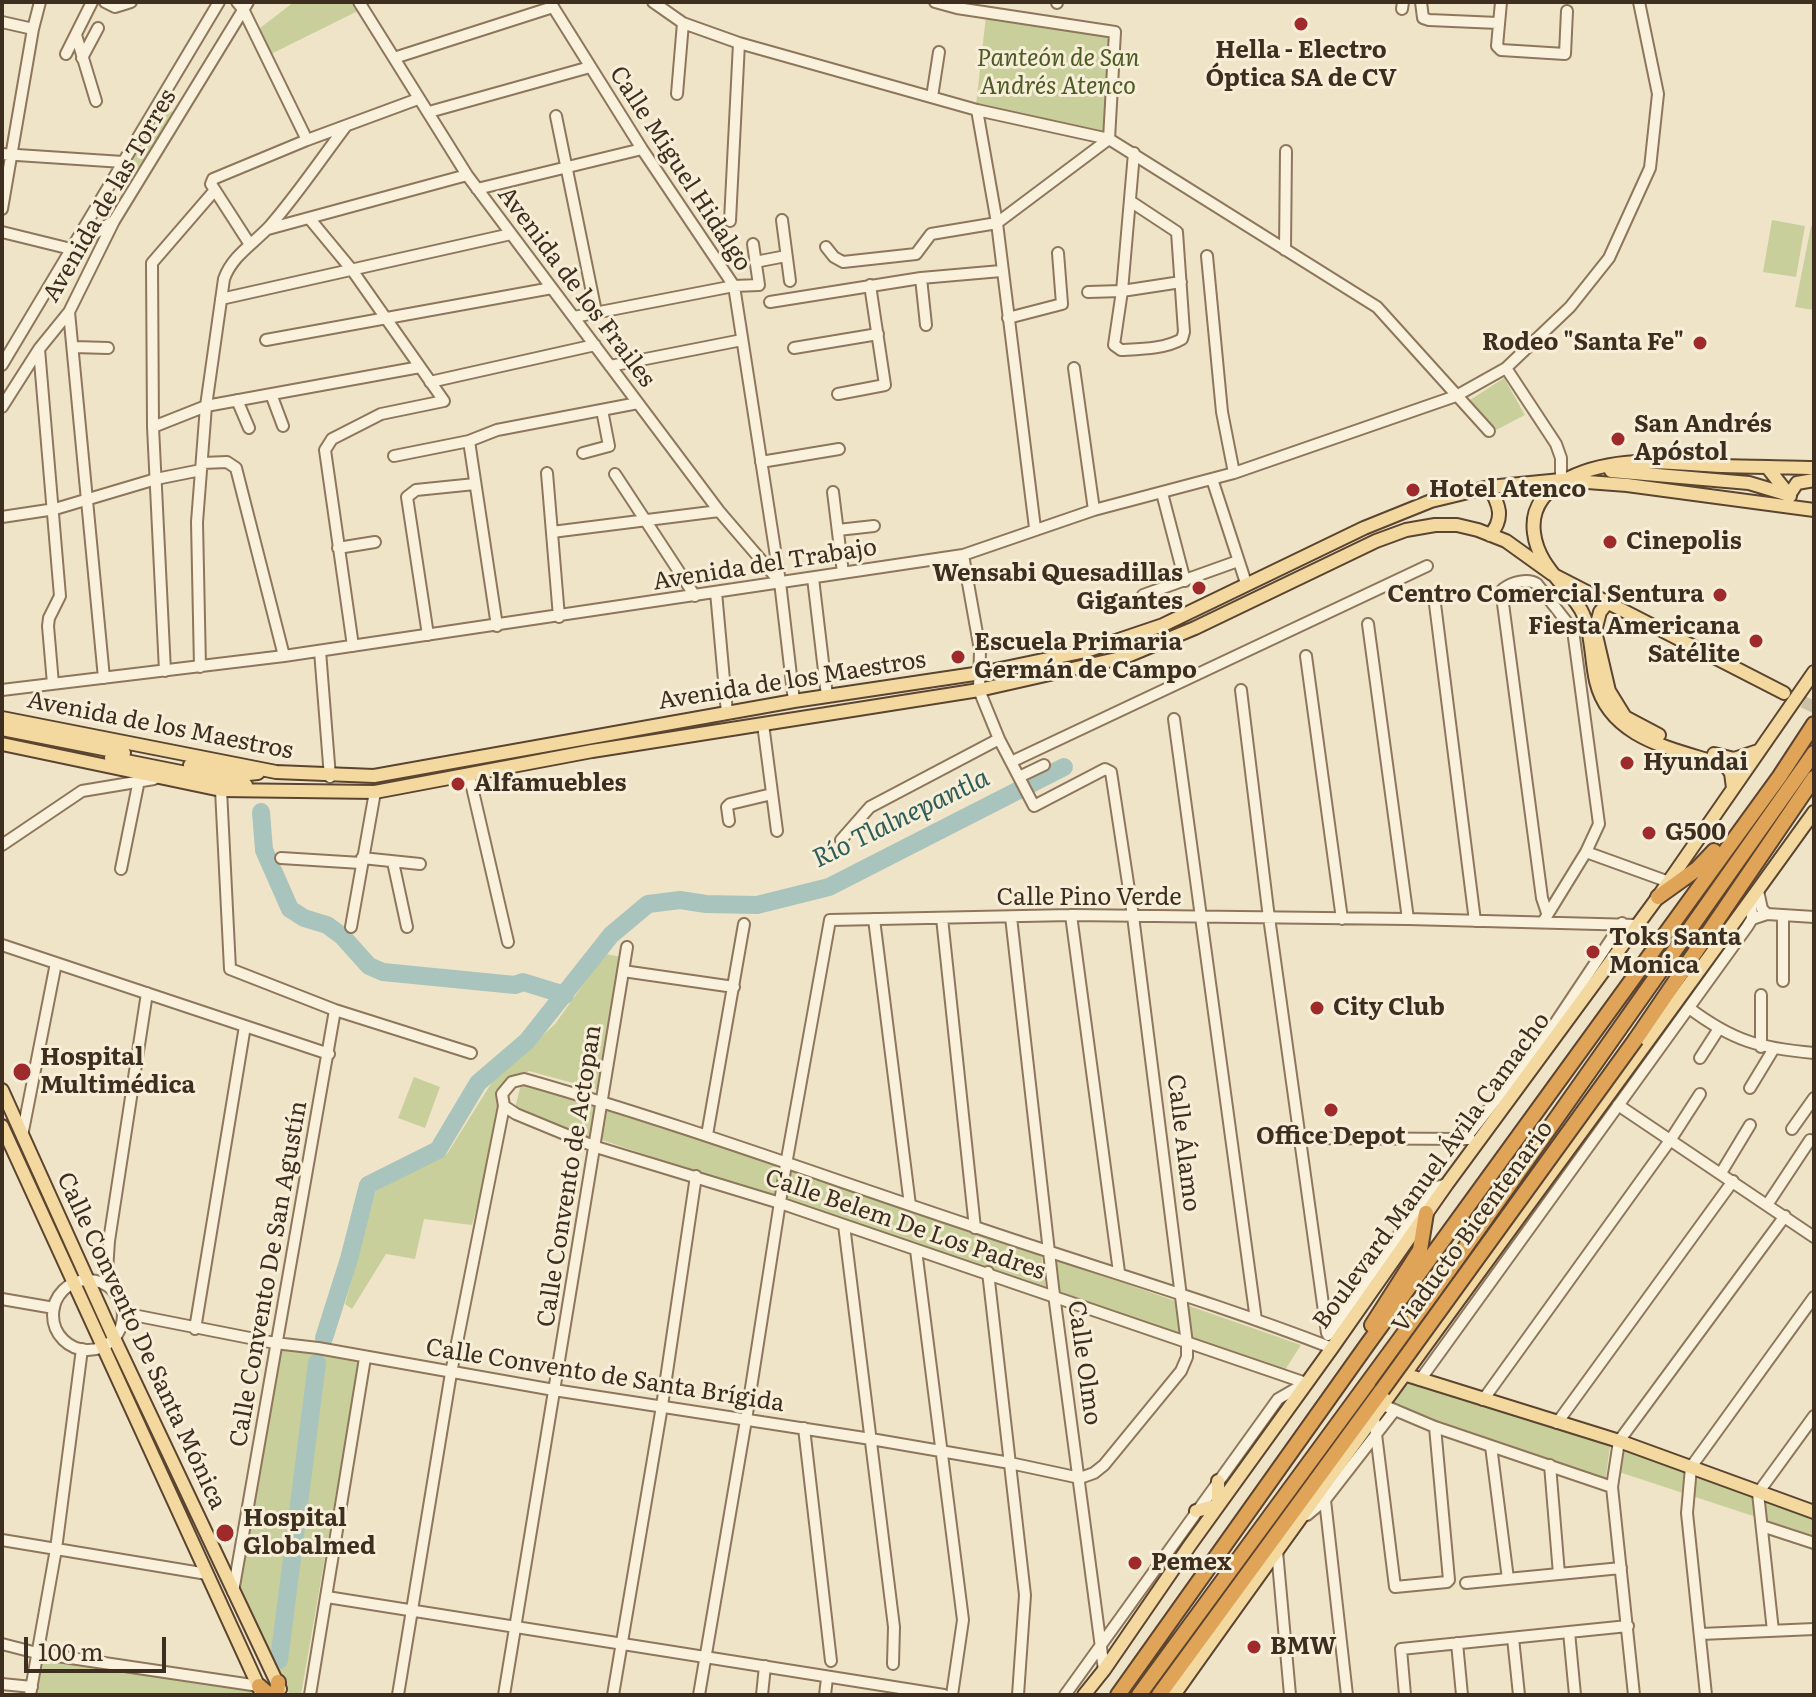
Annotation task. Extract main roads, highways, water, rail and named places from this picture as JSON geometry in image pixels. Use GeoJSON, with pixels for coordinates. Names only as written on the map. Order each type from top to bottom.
{"type":"FeatureCollection","features":[{"type":"Feature","properties":{"kind":"highway","name":"Boulevard Manuel Ávila Camacho"},"geometry":{"type":"LineString","coordinates":[[1118,1695],[1367,1345],[1780,776],[1814,724]]}},
{"type":"Feature","properties":{"kind":"highway"},"geometry":{"type":"LineString","coordinates":[[1139,1695],[1419,1313],[1814,753]]}},
{"type":"Feature","properties":{"kind":"highway"},"geometry":{"type":"LineString","coordinates":[[1658,897],[1697,869],[1720,845],[1762,789],[1780,776]]}},
{"type":"Feature","properties":{"kind":"highway","name":"Viaducto Bicentenario"},"geometry":{"type":"LineString","coordinates":[[1159,1695],[1636,1039],[1814,778]]}},
{"type":"Feature","properties":{"kind":"highway"},"geometry":{"type":"LineString","coordinates":[[1367,1345],[1375,1319],[1420,1250],[1426,1213]]}},
{"type":"Feature","properties":{"kind":"highway"},"geometry":{"type":"LineString","coordinates":[[1417,1360],[1419,1313]]}},
{"type":"Feature","properties":{"kind":"main road","name":"Avenida de los Maestros"},"geometry":{"type":"LineString","coordinates":[[1561,480],[1590,470],[1639,462],[1814,468]]}},
{"type":"Feature","properties":{"kind":"main road"},"geometry":{"type":"LineString","coordinates":[[1767,467],[1800,509]]}},
{"type":"Feature","properties":{"kind":"main road"},"geometry":{"type":"LineString","coordinates":[[1590,470],[1749,483],[1789,495]]}},
{"type":"Feature","properties":{"kind":"main road","name":"Avenida de los Maestros"},"geometry":{"type":"LineString","coordinates":[[2,718],[276,772],[330,777],[374,776],[794,701],[981,673],[1086,651],[1163,625],[1246,583],[1391,517],[1431,501],[1489,487],[1561,480],[1627,485],[1814,510]]}},
{"type":"Feature","properties":{"kind":"main road"},"geometry":{"type":"LineString","coordinates":[[1561,480],[1539,505],[1533,527],[1537,547],[1552,574],[1581,611],[1596,683],[1612,715],[1638,736],[1726,766],[1731,773],[1733,788]]}},
{"type":"Feature","properties":{"kind":"main road"},"geometry":{"type":"LineString","coordinates":[[1789,495],[1797,483],[1814,480]]}},
{"type":"Feature","properties":{"kind":"main road"},"geometry":{"type":"LineString","coordinates":[[1489,487],[1500,510],[1499,519],[1490,535]]}},
{"type":"Feature","properties":{"kind":"main road","name":"Avenida de los Maestros"},"geometry":{"type":"LineString","coordinates":[[2,744],[221,790],[375,792],[592,751],[979,690],[1125,657],[1195,628],[1376,541],[1406,530],[1435,525],[1457,525],[1518,548],[1552,574],[1784,693]]}},
{"type":"Feature","properties":{"kind":"main road"},"geometry":{"type":"LineString","coordinates":[[1608,602],[1596,622],[1597,646],[1609,691],[1625,717],[1646,730],[1724,757],[1734,759],[1761,750]]}},
{"type":"Feature","properties":{"kind":"main road","name":"Boulevard Manuel Ávila Camacho"},"geometry":{"type":"LineString","coordinates":[[1084,1695],[1426,1213],[1503,1111],[1629,924],[1658,897],[1814,672]]}},
{"type":"Feature","properties":{"kind":"main road"},"geometry":{"type":"LineString","coordinates":[[2,729],[238,779],[276,772]]}},
{"type":"Feature","properties":{"kind":"main road","name":"Avenida de los Maestros"},"geometry":{"type":"LineString","coordinates":[[2,736],[238,779],[277,790]]}},
{"type":"Feature","properties":{"kind":"main road"},"geometry":{"type":"LineString","coordinates":[[1174,1695],[1293,1526],[1374,1418],[1389,1407],[1417,1360],[1814,812]]}},
{"type":"Feature","properties":{"kind":"main road"},"geometry":{"type":"LineString","coordinates":[[1636,1057],[1647,1065]]}},
{"type":"Feature","properties":{"kind":"main road","name":"Calle Convento De Santa Mónica"},"geometry":{"type":"LineString","coordinates":[[2,1090],[81,1281]]}},
{"type":"Feature","properties":{"kind":"main road","name":"Calle Convento De Santa Mónica"},"geometry":{"type":"LineString","coordinates":[[2,1126],[233,1592],[271,1691]]}},
{"type":"Feature","properties":{"kind":"main road","name":"Calle Convento De Santa Mónica"},"geometry":{"type":"LineString","coordinates":[[109,1342],[207,1574],[271,1691]]}},
{"type":"Feature","properties":{"kind":"main road"},"geometry":{"type":"LineString","coordinates":[[1407,1375],[1619,1441],[1814,1512]]}},
{"type":"Feature","properties":{"kind":"main road"},"geometry":{"type":"LineString","coordinates":[[1196,1511],[1218,1505],[1218,1481]]}},
{"type":"Feature","properties":{"kind":"waterway","name":"Río Tlalnepantla"},"geometry":{"type":"LineString","coordinates":[[324,1338],[368,1185],[438,1150],[478,1083],[527,1041],[611,935],[648,904],[680,900],[757,905],[829,887],[1064,767]]}},
{"type":"Feature","properties":{"kind":"waterway"},"geometry":{"type":"LineString","coordinates":[[261,812],[264,850],[290,909],[304,918],[327,925],[342,936],[369,966],[383,972],[515,985],[523,982],[565,995]]}},
{"type":"Feature","properties":{"kind":"waterway","name":"Río Tlalnepantla"},"geometry":{"type":"LineString","coordinates":[[279,1660],[317,1363]]}},
{"type":"Feature","properties":{"kind":"tunnel"},"geometry":{"type":"LineString","coordinates":[[1787,694],[1814,707]]}},
{"type":"Feature","properties":{"kind":"place","name":"Hella - Electro Óptica SA de CV"},"geometry":{"type":"Point","coordinates":[1301,24]}},
{"type":"Feature","properties":{"kind":"place","name":"Rodeo \"Santa Fe\""},"geometry":{"type":"Point","coordinates":[1700,343]}},
{"type":"Feature","properties":{"kind":"place","name":"San Andrés Apóstol"},"geometry":{"type":"Point","coordinates":[1618,439]}},
{"type":"Feature","properties":{"kind":"place","name":"Hotel Atenco"},"geometry":{"type":"Point","coordinates":[1413,490]}},
{"type":"Feature","properties":{"kind":"place","name":"Cinepolis"},"geometry":{"type":"Point","coordinates":[1610,542]}},
{"type":"Feature","properties":{"kind":"place","name":"Wensabi Quesadillas Gigantes"},"geometry":{"type":"Point","coordinates":[1199,588]}},
{"type":"Feature","properties":{"kind":"place","name":"Centro Comercial Sentura"},"geometry":{"type":"Point","coordinates":[1720,595]}},
{"type":"Feature","properties":{"kind":"place","name":"Fiesta Americana Satélite"},"geometry":{"type":"Point","coordinates":[1756,641]}},
{"type":"Feature","properties":{"kind":"place","name":"Escuela Primaria Germán de Campo"},"geometry":{"type":"Point","coordinates":[958,657]}},
{"type":"Feature","properties":{"kind":"place","name":"Hyundai"},"geometry":{"type":"Point","coordinates":[1627,763]}},
{"type":"Feature","properties":{"kind":"place","name":"Alfamuebles"},"geometry":{"type":"Point","coordinates":[458,784]}},
{"type":"Feature","properties":{"kind":"place","name":"G500"},"geometry":{"type":"Point","coordinates":[1649,833]}},
{"type":"Feature","properties":{"kind":"place","name":"Toks Santa Monica"},"geometry":{"type":"Point","coordinates":[1593,952]}},
{"type":"Feature","properties":{"kind":"place","name":"City Club"},"geometry":{"type":"Point","coordinates":[1317,1008]}},
{"type":"Feature","properties":{"kind":"place","name":"Hospital Multimédica"},"geometry":{"type":"Point","coordinates":[22,1072]}},
{"type":"Feature","properties":{"kind":"place","name":"Office Depot"},"geometry":{"type":"Point","coordinates":[1331,1110]}},
{"type":"Feature","properties":{"kind":"place","name":"Hospital Globalmed"},"geometry":{"type":"Point","coordinates":[225,1533]}},
{"type":"Feature","properties":{"kind":"place","name":"Pemex"},"geometry":{"type":"Point","coordinates":[1135,1563]}},
{"type":"Feature","properties":{"kind":"place","name":"BMW"},"geometry":{"type":"Point","coordinates":[1254,1647]}},
{"type":"Feature","properties":{"kind":"park label","name":"Panteón de San Andrés Atenco"},"geometry":{"type":"Point","coordinates":[1058,73]}}]}
